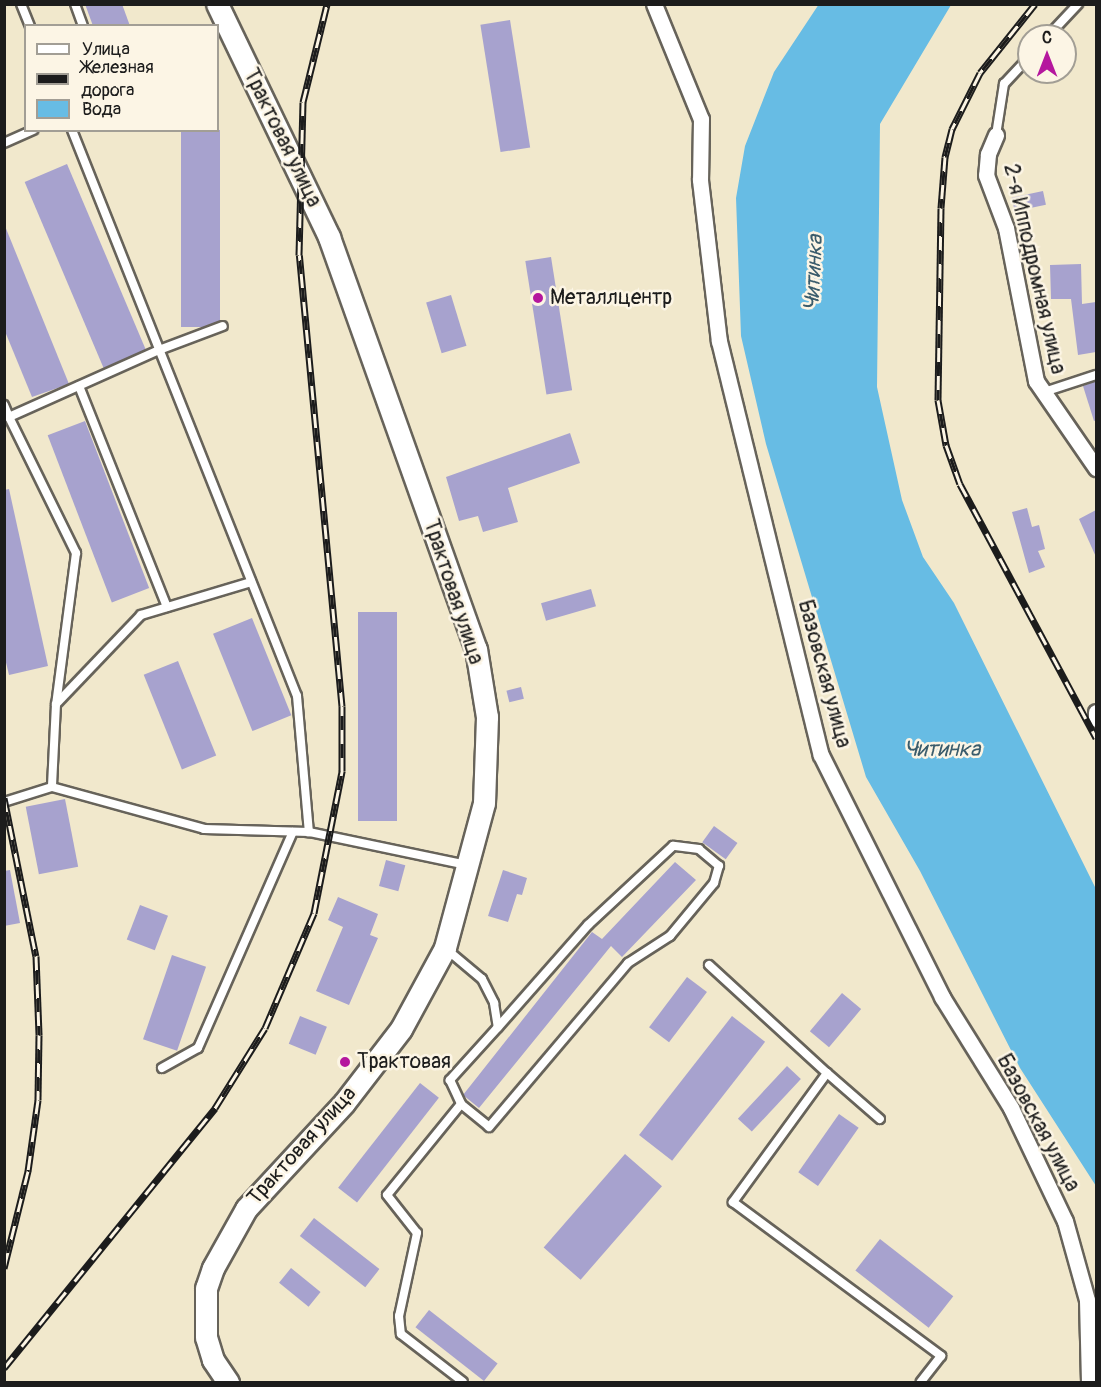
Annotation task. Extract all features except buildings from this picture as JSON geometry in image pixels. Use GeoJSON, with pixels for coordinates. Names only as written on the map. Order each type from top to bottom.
{"type":"FeatureCollection","features":[{"type":"Feature","properties":{"kind":"main road","name":"Трактовая улица"},"geometry":{"type":"LineString","coordinates":[[217,4],[330,237],[476,649],[487,717],[484,803],[445,948],[401,1029],[344,1103],[246,1209],[228,1236],[206,1288],[204,1309],[213,1359],[228,1383]]}},
{"type":"Feature","properties":{"kind":"street","name":"Базовская улица"},"geometry":{"type":"LineString","coordinates":[[654,4],[701,119],[700,180],[719,340],[821,755],[942,997],[1011,1108],[1065,1221],[1087,1300],[1089,1383]]}},
{"type":"Feature","properties":{"kind":"street","name":"2-я Ипподромная улица"},"geometry":{"type":"LineString","coordinates":[[996,135],[988,154],[986,175],[1006,228],[1036,381],[1096,468]]}},
{"type":"Feature","properties":{"kind":"lane"},"geometry":{"type":"LineString","coordinates":[[21,4],[29,24]]}},
{"type":"Feature","properties":{"kind":"lane"},"geometry":{"type":"LineString","coordinates":[[75,4],[82,24]]}},
{"type":"Feature","properties":{"kind":"lane"},"geometry":{"type":"LineString","coordinates":[[1059,24],[1078,4]]}},
{"type":"Feature","properties":{"kind":"lane"},"geometry":{"type":"LineString","coordinates":[[996,135],[1004,84],[1017,70]]}},
{"type":"Feature","properties":{"kind":"lane"},"geometry":{"type":"LineString","coordinates":[[4,143],[29,132]]}},
{"type":"Feature","properties":{"kind":"lane"},"geometry":{"type":"LineString","coordinates":[[73,132],[297,696],[309,832]]}},
{"type":"Feature","properties":{"kind":"lane"},"geometry":{"type":"LineString","coordinates":[[9,417],[159,350],[223,326]]}},
{"type":"Feature","properties":{"kind":"lane"},"geometry":{"type":"LineString","coordinates":[[1044,393],[1096,375]]}},
{"type":"Feature","properties":{"kind":"lane"},"geometry":{"type":"LineString","coordinates":[[79,386],[167,608]]}},
{"type":"Feature","properties":{"kind":"lane"},"geometry":{"type":"LineString","coordinates":[[4,405],[76,553],[56,704],[52,787]]}},
{"type":"Feature","properties":{"kind":"lane"},"geometry":{"type":"LineString","coordinates":[[56,704],[141,615],[251,582]]}},
{"type":"Feature","properties":{"kind":"lane"},"geometry":{"type":"LineString","coordinates":[[4,802],[52,787],[204,829],[309,832],[469,865]]}},
{"type":"Feature","properties":{"kind":"lane"},"geometry":{"type":"LineString","coordinates":[[162,1068],[198,1048],[293,832]]}},
{"type":"Feature","properties":{"kind":"lane"},"geometry":{"type":"LineString","coordinates":[[674,846],[699,849],[719,866],[714,883],[670,936],[628,963],[489,1127],[461,1104],[450,1080],[588,924],[674,846]]}},
{"type":"Feature","properties":{"kind":"lane"},"geometry":{"type":"LineString","coordinates":[[445,948],[482,979],[494,1003],[498,1027]]}},
{"type":"Feature","properties":{"kind":"lane"},"geometry":{"type":"LineString","coordinates":[[709,964],[880,1119]]}},
{"type":"Feature","properties":{"kind":"lane"},"geometry":{"type":"LineString","coordinates":[[827,1072],[733,1202],[941,1356],[921,1383]]}},
{"type":"Feature","properties":{"kind":"lane"},"geometry":{"type":"LineString","coordinates":[[461,1104],[387,1195],[417,1233],[399,1316],[402,1334],[463,1383]]}},
{"type":"Feature","properties":{"kind":"water","name":"Читинка"},"geometry":{"type":"Polygon","coordinates":[[[819,4],[951,5],[880,124],[877,387],[902,500],[923,557],[954,603],[1096,889],[1096,1186],[1020,1068],[920,871],[866,777],[766,444],[741,336],[736,198],[745,146],[774,72],[819,4]]]}},
{"type":"Feature","properties":{"kind":"railway"},"geometry":{"type":"LineString","coordinates":[[4,1368],[215,1108],[265,1028],[314,913],[342,771],[342,706],[299,255],[303,102],[327,4]]}},
{"type":"Feature","properties":{"kind":"railway"},"geometry":{"type":"LineString","coordinates":[[1035,4],[980,73],[952,129],[945,157],[941,208],[938,400],[946,445],[960,484],[1096,738]]}},
{"type":"Feature","properties":{"kind":"railway"},"geometry":{"type":"LineString","coordinates":[[4,798],[36,956],[39,1035],[38,1100],[28,1171],[4,1268]]}},
{"type":"Feature","properties":{"kind":"place","name":"Металлцентр"},"geometry":{"type":"Point","coordinates":[538,298]}},
{"type":"Feature","properties":{"kind":"place","name":"Трактовая"},"geometry":{"type":"Point","coordinates":[345,1062]}}]}
